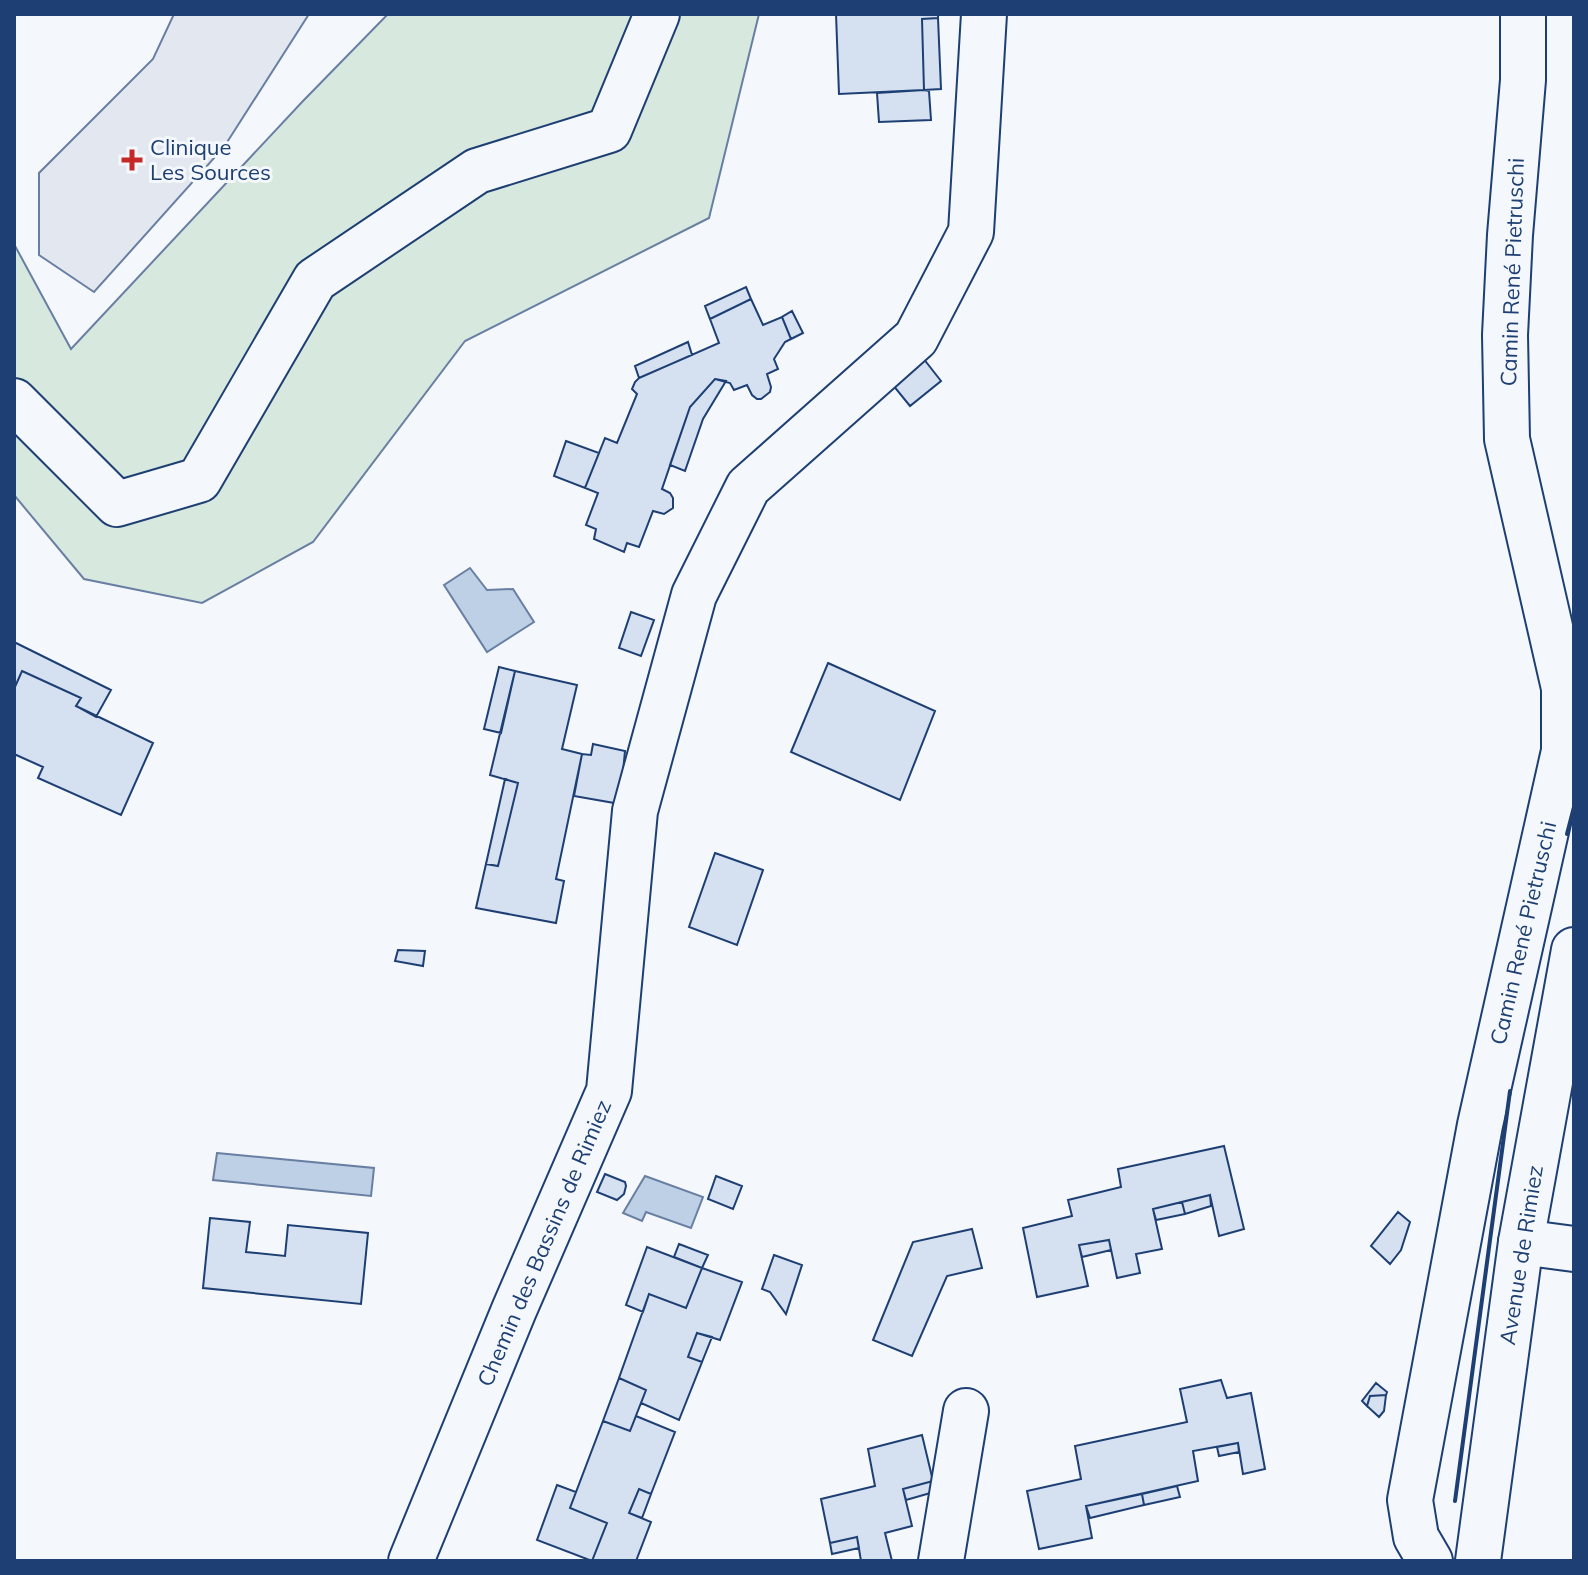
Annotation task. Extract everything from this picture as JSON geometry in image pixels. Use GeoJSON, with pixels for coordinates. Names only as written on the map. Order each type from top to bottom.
{"type":"FeatureCollection","features":[{"type":"Feature","properties":{"kind":"street"},"geometry":{"type":"LineString","coordinates":[[14,401],[117,504],[199,480],[315,280],[477,171],[609,130],[657,14]]}},
{"type":"Feature","properties":{"kind":"street","name":"Chemin des Bassins de Rimiez"},"geometry":{"type":"LineString","coordinates":[[411,1561],[514,1310],[609,1091],[635,811],[694,595],[748,487],[916,338],[971,232],[984,14]]}},
{"type":"Feature","properties":{"kind":"street","name":"Camin René Pietruschi"},"geometry":{"type":"LineString","coordinates":[[1430,1561],[1416,1537],[1410,1500],[1480,1125],[1564,751],[1564,688],[1507,439],[1505,335],[1523,80],[1523,14]]}},
{"type":"Feature","properties":{"kind":"street","name":"Avenue de Rimiez"},"geometry":{"type":"LineString","coordinates":[[1478,1561],[1521,1242],[1574,950]]}},
{"type":"Feature","properties":{"kind":"street"},"geometry":{"type":"LineString","coordinates":[[1521,1242],[1574,1249]]}},
{"type":"Feature","properties":{"kind":"street"},"geometry":{"type":"LineString","coordinates":[[941,1561],[966,1411]]}},
{"type":"Feature","properties":{"kind":"shaded area","name":"Clinique Les Sources"},"geometry":{"type":"Polygon","coordinates":[[[174,14],[309,14],[224,147],[94,292],[39,255],[39,173],[153,59],[174,14]]]}},
{"type":"Feature","properties":{"kind":"shaded area"},"geometry":{"type":"Polygon","coordinates":[[[388,14],[759,14],[709,218],[465,341],[313,542],[202,603],[84,579],[14,495],[14,244],[71,349],[388,14]]]}},
{"type":"Feature","properties":{"kind":"water"},"geometry":{"type":"Polygon","coordinates":[[[470,568],[487,590],[513,589],[534,622],[487,652],[444,585],[470,568]]]}},
{"type":"Feature","properties":{"kind":"water"},"geometry":{"type":"Polygon","coordinates":[[[217,1153],[374,1168],[371,1196],[213,1180],[217,1153]]]}},
{"type":"Feature","properties":{"kind":"water"},"geometry":{"type":"Polygon","coordinates":[[[645,1176],[703,1197],[691,1228],[646,1212],[642,1221],[623,1213],[645,1176]]]}},
{"type":"Feature","properties":{"kind":"building"},"geometry":{"type":"Polygon","coordinates":[[[836,14],[938,14],[938,18],[922,19],[924,90],[839,94],[836,14]]]}},
{"type":"Feature","properties":{"kind":"building"},"geometry":{"type":"Polygon","coordinates":[[[938,18],[941,89],[924,90],[922,19],[938,18]]]}},
{"type":"Feature","properties":{"kind":"building"},"geometry":{"type":"Polygon","coordinates":[[[929,91],[931,120],[879,122],[877,93],[929,91]]]}},
{"type":"Feature","properties":{"kind":"building"},"geometry":{"type":"Polygon","coordinates":[[[746,287],[751,299],[710,319],[705,306],[746,287]]]}},
{"type":"Feature","properties":{"kind":"building"},"geometry":{"type":"Polygon","coordinates":[[[751,299],[763,325],[782,317],[791,339],[785,342],[774,359],[778,369],[767,374],[770,392],[757,399],[747,385],[734,390],[730,383],[715,379],[690,407],[662,489],[673,498],[673,508],[664,514],[653,511],[639,547],[627,543],[624,552],[594,539],[596,529],[586,525],[598,493],[585,488],[605,438],[617,443],[637,394],[632,389],[635,382],[719,343],[710,319],[751,299]]]}},
{"type":"Feature","properties":{"kind":"building"},"geometry":{"type":"Polygon","coordinates":[[[792,311],[803,333],[791,339],[782,317],[792,311]]]}},
{"type":"Feature","properties":{"kind":"building"},"geometry":{"type":"Polygon","coordinates":[[[688,342],[692,355],[639,378],[635,366],[688,342]]]}},
{"type":"Feature","properties":{"kind":"building"},"geometry":{"type":"Polygon","coordinates":[[[923,358],[941,381],[910,406],[892,384],[923,358]]]}},
{"type":"Feature","properties":{"kind":"building"},"geometry":{"type":"Polygon","coordinates":[[[715,379],[726,381],[703,419],[685,471],[670,465],[690,407],[715,379]]]}},
{"type":"Feature","properties":{"kind":"building"},"geometry":{"type":"Polygon","coordinates":[[[566,441],[599,453],[585,488],[554,476],[566,441]]]}},
{"type":"Feature","properties":{"kind":"building"},"geometry":{"type":"Polygon","coordinates":[[[631,612],[654,620],[641,656],[619,648],[631,612]]]}},
{"type":"Feature","properties":{"kind":"building"},"geometry":{"type":"Polygon","coordinates":[[[14,642],[111,690],[96,717],[76,706],[81,698],[22,671],[14,689],[14,642]]]}},
{"type":"Feature","properties":{"kind":"building"},"geometry":{"type":"Polygon","coordinates":[[[828,663],[935,711],[900,800],[791,752],[828,663]]]}},
{"type":"Feature","properties":{"kind":"building"},"geometry":{"type":"Polygon","coordinates":[[[499,667],[515,671],[501,733],[484,729],[499,667]]]}},
{"type":"Feature","properties":{"kind":"building"},"geometry":{"type":"Polygon","coordinates":[[[22,671],[81,698],[76,706],[153,743],[121,815],[38,778],[43,767],[14,754],[14,689],[22,671]]]}},
{"type":"Feature","properties":{"kind":"building"},"geometry":{"type":"Polygon","coordinates":[[[515,671],[577,685],[562,749],[582,754],[556,879],[564,881],[556,923],[476,908],[486,864],[498,866],[518,783],[490,775],[515,671]]]}},
{"type":"Feature","properties":{"kind":"building"},"geometry":{"type":"Polygon","coordinates":[[[593,744],[625,751],[620,804],[574,796],[582,754],[591,755],[593,744]]]}},
{"type":"Feature","properties":{"kind":"building"},"geometry":{"type":"Polygon","coordinates":[[[505,779],[518,783],[498,866],[486,864],[505,779]]]}},
{"type":"Feature","properties":{"kind":"building"},"geometry":{"type":"Polygon","coordinates":[[[715,853],[763,870],[737,945],[689,927],[715,853]]]}},
{"type":"Feature","properties":{"kind":"building"},"geometry":{"type":"Polygon","coordinates":[[[398,950],[425,951],[423,966],[395,961],[398,950]]]}},
{"type":"Feature","properties":{"kind":"building"},"geometry":{"type":"Polygon","coordinates":[[[1224,1146],[1244,1229],[1219,1236],[1210,1195],[1153,1209],[1162,1249],[1136,1254],[1140,1273],[1117,1278],[1109,1240],[1079,1245],[1088,1286],[1037,1297],[1023,1228],[1072,1216],[1068,1200],[1121,1187],[1118,1169],[1224,1146]]]}},
{"type":"Feature","properties":{"kind":"building"},"geometry":{"type":"Polygon","coordinates":[[[605,1174],[625,1182],[624,1194],[617,1200],[597,1192],[605,1174]]]}},
{"type":"Feature","properties":{"kind":"building"},"geometry":{"type":"Polygon","coordinates":[[[716,1176],[742,1186],[733,1209],[708,1199],[716,1176]]]}},
{"type":"Feature","properties":{"kind":"building"},"geometry":{"type":"Polygon","coordinates":[[[1210,1195],[1211,1206],[1185,1214],[1182,1202],[1210,1195]]]}},
{"type":"Feature","properties":{"kind":"building"},"geometry":{"type":"Polygon","coordinates":[[[1182,1202],[1185,1214],[1156,1220],[1153,1209],[1182,1202]]]}},
{"type":"Feature","properties":{"kind":"building"},"geometry":{"type":"Polygon","coordinates":[[[1398,1212],[1410,1222],[1401,1250],[1390,1264],[1371,1246],[1398,1212]]]}},
{"type":"Feature","properties":{"kind":"building"},"geometry":{"type":"Polygon","coordinates":[[[210,1218],[250,1222],[246,1252],[285,1256],[288,1225],[368,1233],[361,1304],[203,1288],[210,1218]]]}},
{"type":"Feature","properties":{"kind":"building"},"geometry":{"type":"Polygon","coordinates":[[[972,1229],[982,1268],[947,1276],[912,1356],[873,1340],[913,1242],[972,1229]]]}},
{"type":"Feature","properties":{"kind":"building"},"geometry":{"type":"Polygon","coordinates":[[[1109,1240],[1111,1250],[1082,1257],[1079,1245],[1109,1240]]]}},
{"type":"Feature","properties":{"kind":"building"},"geometry":{"type":"Polygon","coordinates":[[[679,1244],[708,1255],[702,1268],[674,1257],[679,1244]]]}},
{"type":"Feature","properties":{"kind":"building"},"geometry":{"type":"Polygon","coordinates":[[[647,1247],[702,1268],[686,1308],[649,1294],[643,1312],[626,1305],[647,1247]]]}},
{"type":"Feature","properties":{"kind":"building"},"geometry":{"type":"Polygon","coordinates":[[[774,1255],[802,1265],[786,1314],[770,1292],[762,1289],[774,1255]]]}},
{"type":"Feature","properties":{"kind":"building"},"geometry":{"type":"Polygon","coordinates":[[[702,1268],[742,1282],[720,1340],[697,1333],[688,1357],[702,1362],[679,1420],[641,1403],[646,1390],[619,1378],[649,1294],[686,1308],[702,1268]]]}},
{"type":"Feature","properties":{"kind":"building"},"geometry":{"type":"Polygon","coordinates":[[[697,1333],[712,1337],[702,1362],[688,1357],[697,1333]]]}},
{"type":"Feature","properties":{"kind":"building"},"geometry":{"type":"Polygon","coordinates":[[[619,1378],[646,1390],[630,1431],[603,1421],[619,1378]]]}},
{"type":"Feature","properties":{"kind":"building"},"geometry":{"type":"Polygon","coordinates":[[[1221,1380],[1227,1398],[1251,1393],[1265,1469],[1243,1474],[1238,1443],[1193,1451],[1198,1481],[1086,1506],[1092,1538],[1039,1549],[1027,1491],[1081,1479],[1075,1446],[1187,1422],[1180,1389],[1221,1380]]]}},
{"type":"Feature","properties":{"kind":"building"},"geometry":{"type":"Polygon","coordinates":[[[1376,1383],[1387,1392],[1386,1395],[1370,1396],[1367,1406],[1362,1401],[1376,1383]]]}},
{"type":"Feature","properties":{"kind":"building"},"geometry":{"type":"Polygon","coordinates":[[[1386,1395],[1384,1411],[1379,1417],[1367,1406],[1370,1396],[1386,1395]]]}},
{"type":"Feature","properties":{"kind":"building"},"geometry":{"type":"Polygon","coordinates":[[[636,1416],[675,1432],[651,1494],[639,1489],[629,1513],[651,1522],[636,1561],[592,1561],[607,1523],[570,1508],[603,1421],[630,1431],[636,1416]]]}},
{"type":"Feature","properties":{"kind":"building"},"geometry":{"type":"Polygon","coordinates":[[[922,1435],[933,1481],[903,1489],[912,1526],[885,1533],[892,1561],[861,1561],[857,1537],[830,1543],[821,1499],[875,1486],[868,1449],[922,1435]]]}},
{"type":"Feature","properties":{"kind":"building"},"geometry":{"type":"Polygon","coordinates":[[[1238,1443],[1239,1452],[1219,1456],[1217,1447],[1238,1443]]]}},
{"type":"Feature","properties":{"kind":"building"},"geometry":{"type":"Polygon","coordinates":[[[933,1481],[934,1492],[906,1500],[903,1489],[933,1481]]]}},
{"type":"Feature","properties":{"kind":"building"},"geometry":{"type":"Polygon","coordinates":[[[557,1485],[576,1492],[570,1508],[607,1523],[592,1561],[537,1540],[557,1485]]]}},
{"type":"Feature","properties":{"kind":"building"},"geometry":{"type":"Polygon","coordinates":[[[1177,1486],[1180,1497],[1144,1505],[1142,1494],[1177,1486]]]}},
{"type":"Feature","properties":{"kind":"building"},"geometry":{"type":"Polygon","coordinates":[[[639,1489],[651,1494],[642,1518],[629,1513],[639,1489]]]}},
{"type":"Feature","properties":{"kind":"building"},"geometry":{"type":"Polygon","coordinates":[[[1142,1494],[1144,1505],[1090,1518],[1086,1506],[1142,1494]]]}},
{"type":"Feature","properties":{"kind":"building"},"geometry":{"type":"Polygon","coordinates":[[[857,1537],[859,1548],[832,1554],[830,1543],[857,1537]]]}},
{"type":"Feature","properties":{"kind":"wall"},"geometry":{"type":"LineString","coordinates":[[1567,834],[1574,807]]}},
{"type":"Feature","properties":{"kind":"wall"},"geometry":{"type":"LineString","coordinates":[[1455,1501],[1510,1091]]}},
{"type":"Feature","properties":{"kind":"place","name":"Clinique Les Sources"},"geometry":{"type":"Point","coordinates":[132,160]}}]}
